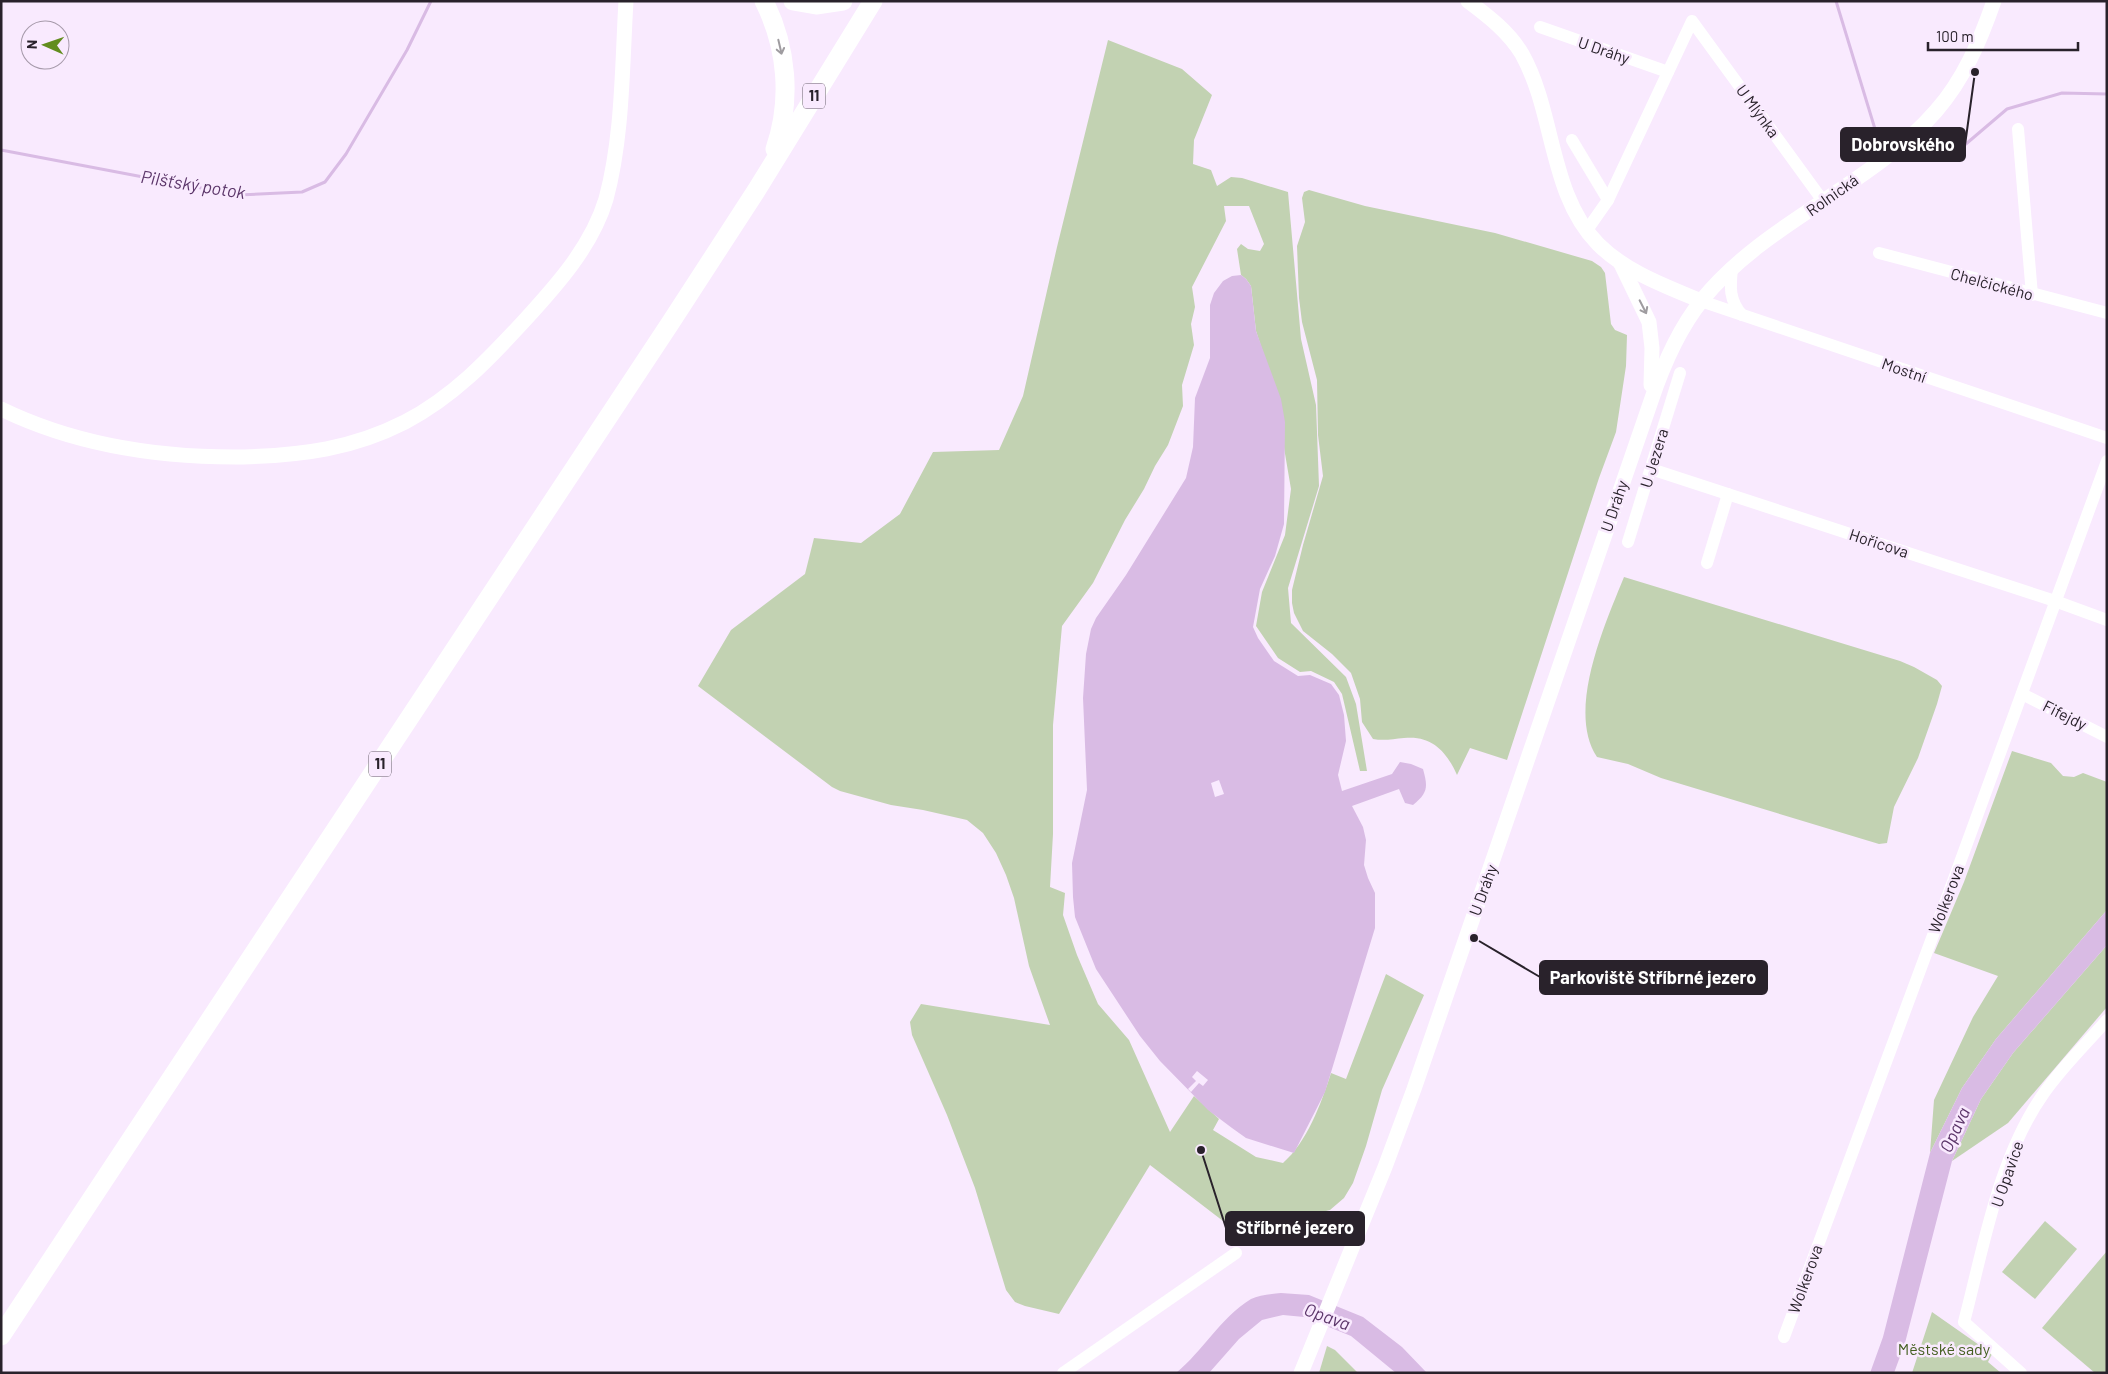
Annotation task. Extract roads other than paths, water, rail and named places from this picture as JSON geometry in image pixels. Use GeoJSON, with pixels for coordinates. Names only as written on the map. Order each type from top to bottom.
{"type":"FeatureCollection","features":[{"type":"Feature","properties":{"kind":"main road"},"geometry":{"type":"LineString","coordinates":[[756,191],[776,147],[785,99],[781,50],[772,19],[764,1]]}},
{"type":"Feature","properties":{"kind":"main road"},"geometry":{"type":"LineString","coordinates":[[793,1],[816,5],[843,1]]}},
{"type":"Feature","properties":{"kind":"main road","name":"11"},"geometry":{"type":"LineString","coordinates":[[1,1336],[492,595],[756,191],[873,1]]}},
{"type":"Feature","properties":{"kind":"street"},"geometry":{"type":"LineString","coordinates":[[1,409],[42,426],[101,444],[175,456],[226,457],[300,454],[326,450],[379,433],[404,422],[431,406],[473,375],[545,298],[576,259],[594,227],[606,199],[616,143],[626,1]]}},
{"type":"Feature","properties":{"kind":"street","name":"U Dráhy"},"geometry":{"type":"LineString","coordinates":[[1301,1373],[1414,1089],[1651,401],[1676,340],[1701,301],[1621,264],[1597,243],[1574,211],[1532,76],[1522,54],[1503,30],[1468,1]]}},
{"type":"Feature","properties":{"kind":"street","name":"Rolnická"},"geometry":{"type":"LineString","coordinates":[[1701,301],[1732,268],[1759,246],[1894,150],[1935,111],[1954,88],[1969,62],[1982,35],[1994,1]]}},
{"type":"Feature","properties":{"kind":"street","name":"U Mlýnka"},"geometry":{"type":"LineString","coordinates":[[1668,72],[1692,21],[1823,201]]}},
{"type":"Feature","properties":{"kind":"street","name":"U Dráhy"},"geometry":{"type":"LineString","coordinates":[[1540,28],[1668,72]]}},
{"type":"Feature","properties":{"kind":"street"},"geometry":{"type":"LineString","coordinates":[[1587,230],[1608,200],[1668,72]]}},
{"type":"Feature","properties":{"kind":"street"},"geometry":{"type":"LineString","coordinates":[[2018,129],[2032,294]]}},
{"type":"Feature","properties":{"kind":"street"},"geometry":{"type":"LineString","coordinates":[[1572,140],[1608,200]]}},
{"type":"Feature","properties":{"kind":"street","name":"Chelčického"},"geometry":{"type":"LineString","coordinates":[[1879,253],[2107,313]]}},
{"type":"Feature","properties":{"kind":"street","name":"U Dráhy"},"geometry":{"type":"LineString","coordinates":[[1621,264],[1649,322],[1652,348],[1651,401]]}},
{"type":"Feature","properties":{"kind":"street"},"geometry":{"type":"LineString","coordinates":[[1732,268],[1732,301],[1742,315]]}},
{"type":"Feature","properties":{"kind":"street","name":"Mostní"},"geometry":{"type":"LineString","coordinates":[[1701,301],[2107,438]]}},
{"type":"Feature","properties":{"kind":"street","name":"U Jezera"},"geometry":{"type":"LineString","coordinates":[[1628,542],[1680,373]]}},
{"type":"Feature","properties":{"kind":"street","name":"Wolkerova"},"geometry":{"type":"LineString","coordinates":[[1784,1337],[2107,461]]}},
{"type":"Feature","properties":{"kind":"street","name":"Hořicova"},"geometry":{"type":"LineString","coordinates":[[1651,469],[2055,600],[2107,620]]}},
{"type":"Feature","properties":{"kind":"street"},"geometry":{"type":"LineString","coordinates":[[1707,564],[1728,494]]}},
{"type":"Feature","properties":{"kind":"street","name":"Fifejdy"},"geometry":{"type":"LineString","coordinates":[[2022,694],[2107,737]]}},
{"type":"Feature","properties":{"kind":"street","name":"U Opavice"},"geometry":{"type":"LineString","coordinates":[[2021,1373],[1964,1322],[2001,1184],[2015,1144],[2044,1093],[2107,1020]]}},
{"type":"Feature","properties":{"kind":"street"},"geometry":{"type":"LineString","coordinates":[[1063,1373],[1236,1253]]}},
{"type":"Feature","properties":{"kind":"water"},"geometry":{"type":"Polygon","coordinates":[[[1241,275],[1251,286],[1256,331],[1281,399],[1285,422],[1284,524],[1275,556],[1260,589],[1253,627],[1258,638],[1274,661],[1298,676],[1310,675],[1331,684],[1339,695],[1344,715],[1346,741],[1338,775],[1342,791],[1392,774],[1400,762],[1423,769],[1426,781],[1426,789],[1422,797],[1413,805],[1405,803],[1399,789],[1352,806],[1363,827],[1366,840],[1364,865],[1375,893],[1375,928],[1325,1092],[1294,1153],[1246,1138],[1208,1110],[1160,1061],[1140,1036],[1096,969],[1075,917],[1073,897],[1072,863],[1087,790],[1083,698],[1086,654],[1091,629],[1096,618],[1126,575],[1186,478],[1193,447],[1195,398],[1210,358],[1210,305],[1214,293],[1223,281],[1232,276],[1241,275]]]}},
{"type":"Feature","properties":{"kind":"water","name":"Opava"},"geometry":{"type":"Polygon","coordinates":[[[2107,910],[2107,945],[2013,1053],[1981,1099],[1952,1161],[1905,1343],[1894,1373],[1870,1373],[1883,1337],[1930,1153],[1962,1088],[1996,1039],[2107,910]]]}},
{"type":"Feature","properties":{"kind":"water","name":"Opava"},"geometry":{"type":"Polygon","coordinates":[[[1281,1293],[1309,1295],[1363,1317],[1402,1347],[1427,1373],[1396,1373],[1351,1336],[1304,1317],[1283,1315],[1262,1320],[1239,1339],[1209,1373],[1176,1373],[1195,1355],[1230,1315],[1240,1307],[1251,1299],[1281,1293]]]}},
{"type":"Feature","properties":{"kind":"waterway","name":"Pilšťský potok"},"geometry":{"type":"LineString","coordinates":[[1,150],[238,195],[302,192],[325,182],[346,154],[407,50],[431,1]]}},
{"type":"Feature","properties":{"kind":"waterway","name":"Pilšťský potok"},"geometry":{"type":"LineString","coordinates":[[1836,1],[1875,129],[1884,140]]}},
{"type":"Feature","properties":{"kind":"waterway","name":"Pilšťský potok"},"geometry":{"type":"LineString","coordinates":[[1916,159],[1937,160],[1960,149],[2007,109],[2062,93],[2107,94]]}},
{"type":"Feature","properties":{"kind":"place","name":"Dobrovského"},"geometry":{"type":"Point","coordinates":[1975,72]}},
{"type":"Feature","properties":{"kind":"place","name":"Parkoviště Stříbrné jezero"},"geometry":{"type":"Point","coordinates":[1474,938]}},
{"type":"Feature","properties":{"kind":"place","name":"Stříbrné jezero"},"geometry":{"type":"Point","coordinates":[1201,1150]}},
{"type":"Feature","properties":{"kind":"park label","name":"Městské sady"},"geometry":{"type":"Point","coordinates":[1944,1349]}}]}
